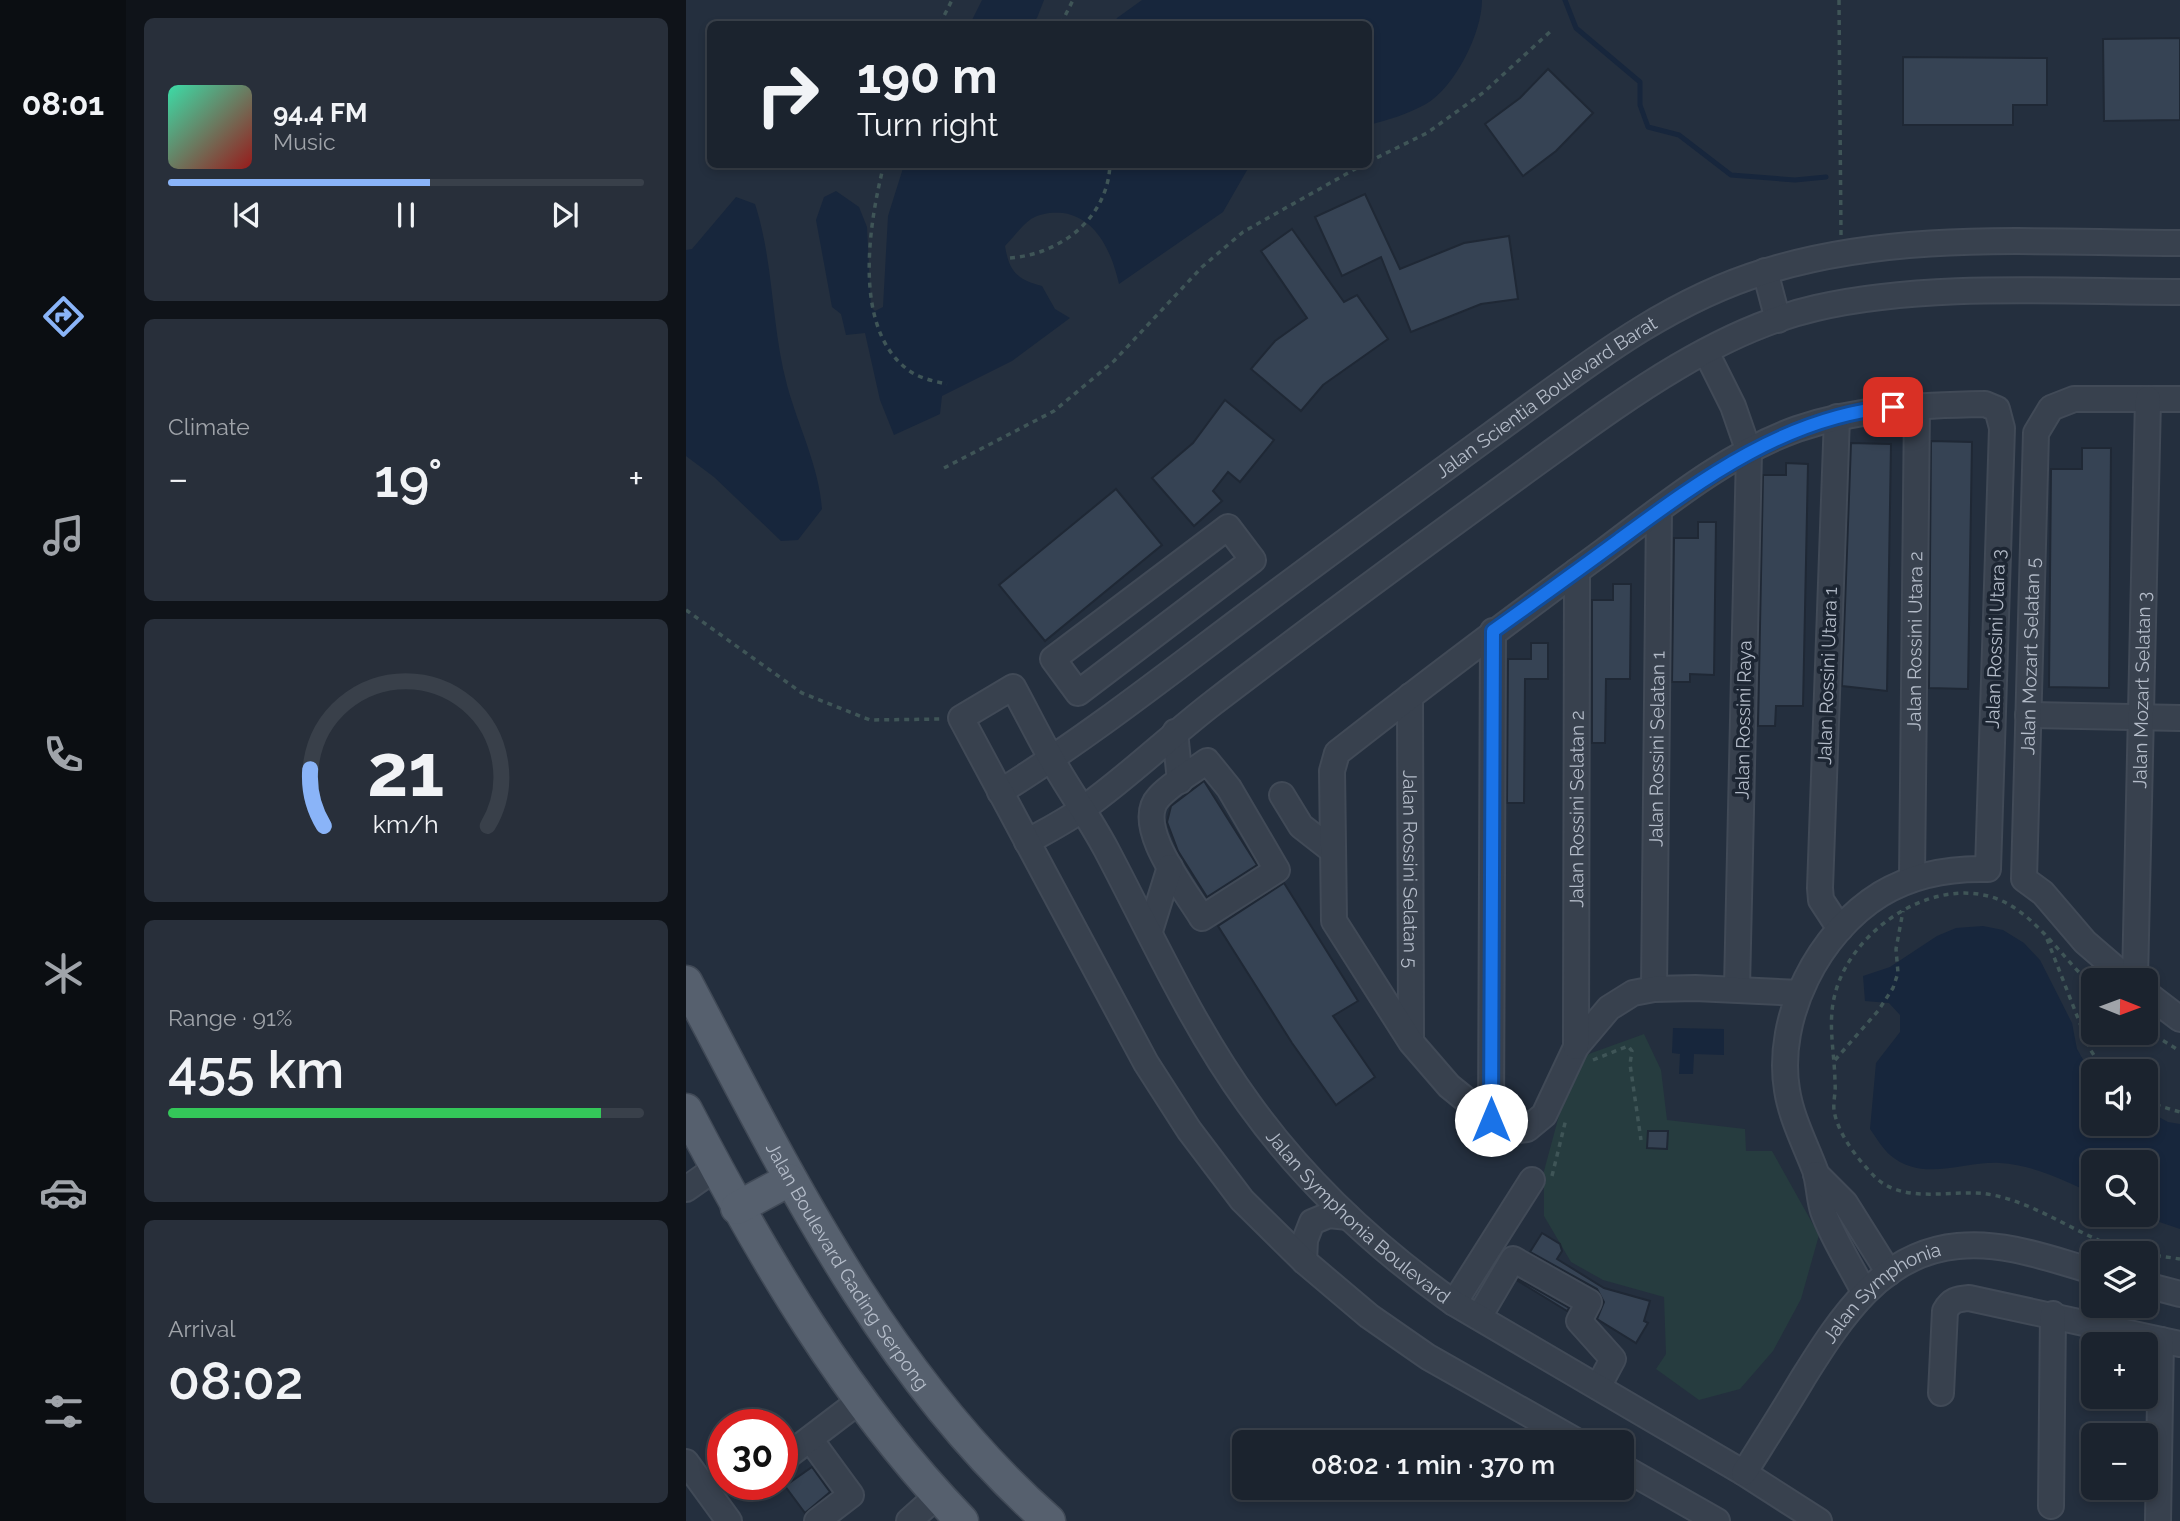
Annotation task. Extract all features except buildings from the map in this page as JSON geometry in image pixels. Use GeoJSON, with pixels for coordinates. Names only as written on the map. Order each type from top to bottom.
{"type":"FeatureCollection","features":[{"type":"Feature","properties":{"kind":"main road","name":"Jalan Boulevard Gading Serpong"},"geometry":{"type":"LineString","coordinates":[[686,982],[789,1180],[901,1355],[969,1440],[1049,1521]]}},
{"type":"Feature","properties":{"kind":"main road"},"geometry":{"type":"LineString","coordinates":[[686,1111],[737,1208],[801,1314],[862,1399],[962,1521]]}},
{"type":"Feature","properties":{"kind":"main road"},"geometry":{"type":"LineString","coordinates":[[737,1208],[789,1180]]}},
{"type":"Feature","properties":{"kind":"street","name":"Jalan Scientia Boulevard Barat"},"geometry":{"type":"LineString","coordinates":[[1000,792],[1052,760],[1555,388],[1647,326],[1700,295],[1765,271],[1841,253],[1909,243],[2180,243]]}},
{"type":"Feature","properties":{"kind":"street"},"geometry":{"type":"LineString","coordinates":[[1765,271],[1778,320]]}},
{"type":"Feature","properties":{"kind":"street"},"geometry":{"type":"LineString","coordinates":[[1027,842],[1084,808],[1175,732],[1369,584],[1605,413],[1706,352],[1778,320],[1814,309],[1878,296],[1930,293],[2180,292]]}},
{"type":"Feature","properties":{"kind":"street"},"geometry":{"type":"LineString","coordinates":[[1706,352],[1733,406],[1749,452]]}},
{"type":"Feature","properties":{"kind":"street","name":"Jalan Mozart Selatan 5"},"geometry":{"type":"LineString","coordinates":[[2117,968],[2085,942],[2043,893],[2024,879],[2036,433],[2051,408],[2074,399],[2148,399]]}},
{"type":"Feature","properties":{"kind":"street"},"geometry":{"type":"LineString","coordinates":[[2148,399],[2180,399]]}},
{"type":"Feature","properties":{"kind":"street","name":"Jalan Mozart Selatan 3"},"geometry":{"type":"LineString","coordinates":[[2132,968],[2148,399]]}},
{"type":"Feature","properties":{"kind":"street","name":"Jalan Rossini Utara 3"},"geometry":{"type":"LineString","coordinates":[[1912,879],[1942,871],[1988,869],[2002,428],[1997,409],[1985,404],[1917,405]]}},
{"type":"Feature","properties":{"kind":"street"},"geometry":{"type":"LineString","coordinates":[[1800,993],[1737,988],[1654,989],[1633,993],[1609,1008],[1536,1124],[1527,1129],[1510,1131],[1491,1120],[1449,1086],[1411,1042],[1334,921],[1334,760],[1337,753],[1493,631],[1696,483],[1794,430],[1870,409],[1917,405]]}},
{"type":"Feature","properties":{"kind":"street","name":"Jalan Rossini Utara 2"},"geometry":{"type":"LineString","coordinates":[[1912,879],[1917,405]]}},
{"type":"Feature","properties":{"kind":"street","name":"Jalan Rossini Utara 1"},"geometry":{"type":"LineString","coordinates":[[1837,416],[1820,888],[1821,900],[1840,929]]}},
{"type":"Feature","properties":{"kind":"street","name":"Jalan Rossini Raya"},"geometry":{"type":"LineString","coordinates":[[1737,988],[1749,452]]}},
{"type":"Feature","properties":{"kind":"street","name":"Jalan Rossini Selatan 1"},"geometry":{"type":"LineString","coordinates":[[1654,989],[1659,510]]}},
{"type":"Feature","properties":{"kind":"street"},"geometry":{"type":"LineString","coordinates":[[1228,527],[1253,560],[1223,582],[1078,693],[1053,659],[1228,527]]}},
{"type":"Feature","properties":{"kind":"street","name":"Jalan Rossini Selatan 2"},"geometry":{"type":"LineString","coordinates":[[1577,571],[1580,1057]]}},
{"type":"Feature","properties":{"kind":"street"},"geometry":{"type":"LineString","coordinates":[[1223,582],[1247,614]]}},
{"type":"Feature","properties":{"kind":"street"},"geometry":{"type":"LineString","coordinates":[[1491,1120],[1493,631]]}},
{"type":"Feature","properties":{"kind":"street","name":"Jalan Symphonia Boulevard"},"geometry":{"type":"LineString","coordinates":[[961,718],[1013,687],[1052,760],[1084,808],[1209,1043],[1248,1103],[1298,1167],[1348,1217],[1411,1272],[1454,1303],[1744,1473],[1819,1521]]}},
{"type":"Feature","properties":{"kind":"street","name":"Jalan Rossini Selatan 5"},"geometry":{"type":"LineString","coordinates":[[1410,696],[1411,1042]]}},
{"type":"Feature","properties":{"kind":"street"},"geometry":{"type":"LineString","coordinates":[[2028,715],[2180,718]]}},
{"type":"Feature","properties":{"kind":"street"},"geometry":{"type":"LineString","coordinates":[[961,718],[1146,1063],[1189,1130],[1242,1200],[1304,1261],[1368,1316],[1428,1357],[1557,1430]]}},
{"type":"Feature","properties":{"kind":"street"},"geometry":{"type":"LineString","coordinates":[[1175,732],[1180,781]]}},
{"type":"Feature","properties":{"kind":"street"},"geometry":{"type":"LineString","coordinates":[[1207,761],[1229,788],[1277,870],[1202,918],[1156,842],[1151,823],[1151,810],[1158,798],[1180,781],[1207,761]]}},
{"type":"Feature","properties":{"kind":"street"},"geometry":{"type":"LineString","coordinates":[[1282,795],[1301,826],[1333,851]]}},
{"type":"Feature","properties":{"kind":"street"},"geometry":{"type":"LineString","coordinates":[[1170,867],[1178,907]]}},
{"type":"Feature","properties":{"kind":"street"},"geometry":{"type":"LineString","coordinates":[[1150,931],[1170,867]]}},
{"type":"Feature","properties":{"kind":"street"},"geometry":{"type":"LineString","coordinates":[[1864,1292],[1823,1211],[1816,1174],[1787,1092],[1786,1051],[1800,993],[1840,929],[1880,894],[1912,879]]}},
{"type":"Feature","properties":{"kind":"street"},"geometry":{"type":"LineString","coordinates":[[2158,1002],[2180,1019]]}},
{"type":"Feature","properties":{"kind":"street"},"geometry":{"type":"LineString","coordinates":[[686,1189],[716,1168]]}},
{"type":"Feature","properties":{"kind":"street"},"geometry":{"type":"LineString","coordinates":[[1816,1174],[1845,1202],[1889,1273]]}},
{"type":"Feature","properties":{"kind":"street"},"geometry":{"type":"LineString","coordinates":[[1454,1303],[1532,1180]]}},
{"type":"Feature","properties":{"kind":"street"},"geometry":{"type":"LineString","coordinates":[[1304,1261],[1305,1240],[1312,1222],[1329,1215],[1348,1217]]}},
{"type":"Feature","properties":{"kind":"street","name":"Jalan Symphonia"},"geometry":{"type":"LineString","coordinates":[[1744,1473],[1841,1318],[1864,1292],[1913,1258],[1961,1245],[2005,1247],[2081,1268]]}},
{"type":"Feature","properties":{"kind":"street"},"geometry":{"type":"LineString","coordinates":[[1479,1317],[1513,1259],[1589,1302],[1579,1321],[1613,1359],[1598,1387]]}},
{"type":"Feature","properties":{"kind":"street"},"geometry":{"type":"LineString","coordinates":[[2158,1288],[2180,1294]]}},
{"type":"Feature","properties":{"kind":"street"},"geometry":{"type":"LineString","coordinates":[[1941,1393],[1945,1311],[1949,1303],[1969,1298],[2053,1314],[2171,1342],[2158,1521]]}},
{"type":"Feature","properties":{"kind":"street"},"geometry":{"type":"LineString","coordinates":[[2051,1506],[2053,1314]]}},
{"type":"Feature","properties":{"kind":"street"},"geometry":{"type":"LineString","coordinates":[[798,1448],[862,1399]]}},
{"type":"Feature","properties":{"kind":"street"},"geometry":{"type":"LineString","coordinates":[[810,1439],[851,1495],[817,1521]]}},
{"type":"Feature","properties":{"kind":"street"},"geometry":{"type":"LineString","coordinates":[[686,1462],[729,1521]]}},
{"type":"Feature","properties":{"kind":"street"},"geometry":{"type":"LineString","coordinates":[[1634,1474],[1717,1521]]}},
{"type":"Feature","properties":{"kind":"street"},"geometry":{"type":"LineString","coordinates":[[909,1521],[938,1495]]}},
{"type":"Feature","properties":{"kind":"path"},"geometry":{"type":"LineString","coordinates":[[942,21],[952,0]]}},
{"type":"Feature","properties":{"kind":"path"},"geometry":{"type":"LineString","coordinates":[[1062,21],[1073,0]]}},
{"type":"Feature","properties":{"kind":"path"},"geometry":{"type":"LineString","coordinates":[[1839,0],[1841,253]]}},
{"type":"Feature","properties":{"kind":"path"},"geometry":{"type":"LineString","coordinates":[[1372,160],[1427,133],[1484,92],[1552,30]]}},
{"type":"Feature","properties":{"kind":"path"},"geometry":{"type":"LineString","coordinates":[[883,168],[876,196],[871,248],[872,309],[879,334],[893,357],[909,371],[947,384]]}},
{"type":"Feature","properties":{"kind":"path"},"geometry":{"type":"LineString","coordinates":[[1010,258],[1031,256],[1073,235],[1102,200],[1109,168]]}},
{"type":"Feature","properties":{"kind":"path"},"geometry":{"type":"LineString","coordinates":[[944,468],[1055,411],[1114,361],[1202,267],[1244,232],[1357,168]]}},
{"type":"Feature","properties":{"kind":"path"},"geometry":{"type":"LineString","coordinates":[[686,610],[802,693],[870,720],[961,718]]}},
{"type":"Feature","properties":{"kind":"path"},"geometry":{"type":"LineString","coordinates":[[2081,973],[2046,937],[2009,905],[1985,895],[1966,892],[1942,895],[1916,903],[1863,943],[1845,969],[1835,994],[1831,1023],[1834,1110],[1839,1126],[1876,1178],[1907,1193],[1989,1195],[2105,1241]]}},
{"type":"Feature","properties":{"kind":"path"},"geometry":{"type":"LineString","coordinates":[[1834,1061],[1878,1011],[1896,981],[1896,949],[1903,911]]}},
{"type":"Feature","properties":{"kind":"path"},"geometry":{"type":"LineString","coordinates":[[2046,937],[2096,1059]]}},
{"type":"Feature","properties":{"kind":"path"},"geometry":{"type":"LineString","coordinates":[[2158,1037],[2180,1051]]}},
{"type":"Feature","properties":{"kind":"path"},"geometry":{"type":"LineString","coordinates":[[1580,1057],[1591,1061],[1629,1046],[1632,1051],[1630,1064],[1641,1140]]}},
{"type":"Feature","properties":{"kind":"path"},"geometry":{"type":"LineString","coordinates":[[2158,1106],[2180,1112]]}},
{"type":"Feature","properties":{"kind":"path"},"geometry":{"type":"LineString","coordinates":[[1532,1180],[1551,1179],[1568,1113]]}},
{"type":"Feature","properties":{"kind":"path"},"geometry":{"type":"LineString","coordinates":[[2158,1256],[2180,1259]]}},
{"type":"Feature","properties":{"kind":"green space"},"geometry":{"type":"Polygon","coordinates":[[[1644,1034],[1661,1070],[1667,1120],[1745,1129],[1746,1151],[1772,1151],[1819,1235],[1801,1299],[1773,1351],[1740,1389],[1699,1400],[1656,1369],[1666,1354],[1664,1297],[1603,1280],[1571,1262],[1544,1216],[1544,1171],[1568,1082],[1586,1055],[1644,1034]]]}},
{"type":"Feature","properties":{"kind":"water"},"geometry":{"type":"Polygon","coordinates":[[[982,0],[1044,0],[1034,21],[972,21],[982,0]]]}},
{"type":"Feature","properties":{"kind":"water"},"geometry":{"type":"Polygon","coordinates":[[[1142,0],[1482,0],[1472,43],[1447,85],[1437,96],[1419,108],[1372,124],[1372,21],[1116,21],[1142,0]]]}},
{"type":"Feature","properties":{"kind":"water"},"geometry":{"type":"Polygon","coordinates":[[[903,168],[1248,168],[1223,212],[1119,284],[1107,249],[1094,229],[1085,222],[1063,213],[1047,213],[1031,219],[1005,246],[1009,262],[1020,277],[1042,286],[1055,309],[1070,318],[1012,361],[942,396],[940,414],[894,435],[880,400],[865,333],[846,335],[841,314],[832,307],[816,220],[824,197],[836,191],[859,207],[867,227],[871,307],[875,311],[883,307],[888,216],[903,168]]]}},
{"type":"Feature","properties":{"kind":"water"},"geometry":{"type":"Polygon","coordinates":[[[736,197],[755,204],[766,249],[787,385],[813,462],[820,493],[822,509],[798,540],[781,541],[714,477],[686,456],[686,250],[692,249],[736,197]]]}},
{"type":"Feature","properties":{"kind":"water"},"geometry":{"type":"Polygon","coordinates":[[[1983,926],[2003,930],[2024,943],[2040,960],[2072,1023],[2077,1049],[2083,1059],[2081,1136],[2158,1136],[2158,1117],[2180,1124],[2180,1229],[2158,1221],[2158,1150],[2081,1150],[2081,1189],[2048,1174],[2012,1164],[1986,1163],[1944,1169],[1916,1168],[1890,1155],[1882,1146],[1870,1129],[1876,1063],[1900,1032],[1900,1015],[1889,1003],[1865,1001],[1863,976],[1890,967],[1937,936],[1956,928],[1983,926]]]}},
{"type":"Feature","properties":{"kind":"water"},"geometry":{"type":"Polygon","coordinates":[[[1673,1028],[1724,1029],[1724,1055],[1694,1054],[1693,1074],[1679,1074],[1680,1054],[1672,1053],[1673,1028]]]}},
{"type":"Feature","properties":{"kind":"waterway"},"geometry":{"type":"LineString","coordinates":[[1565,0],[1576,28],[1640,82],[1640,105],[1648,127],[1679,135],[1731,175],[1795,180],[1826,177]]}},
{"type":"Feature","properties":{"kind":"route"},"geometry":{"type":"LineString","coordinates":[[1491,1120],[1493,631],[1696,483],[1749,452],[1794,430],[1837,416],[1893,407]]}}]}
